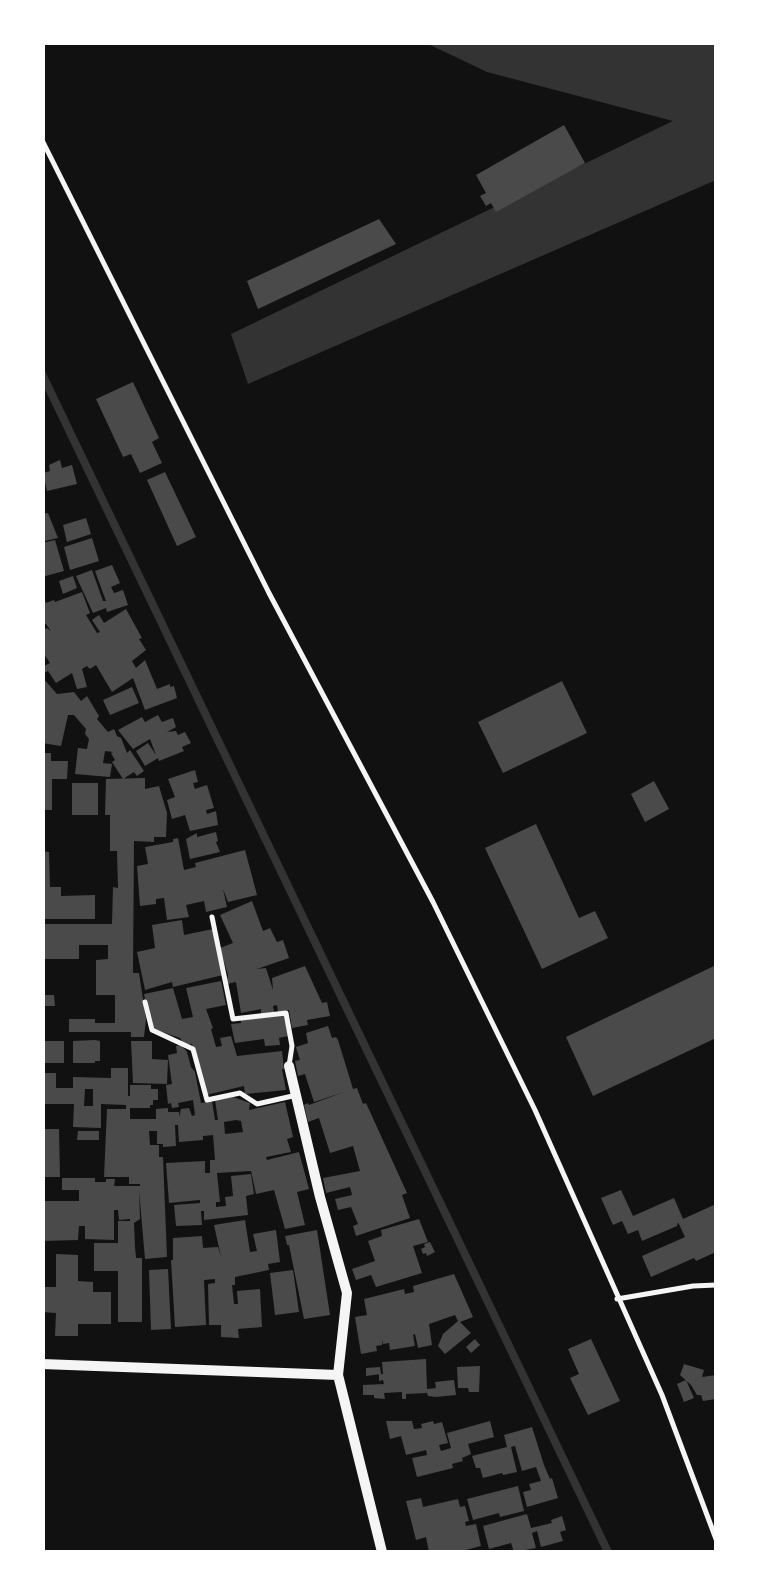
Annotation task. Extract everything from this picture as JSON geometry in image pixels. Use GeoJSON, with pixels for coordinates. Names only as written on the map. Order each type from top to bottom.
{"type":"FeatureCollection","features":[{"type":"Feature","properties":{"kind":"street"},"geometry":{"type":"LineString","coordinates":[[290,1066],[347,1292],[338,1375],[382,1552]]}},
{"type":"Feature","properties":{"kind":"street"},"geometry":{"type":"LineString","coordinates":[[42,1364],[338,1375]]}},
{"type":"Feature","properties":{"kind":"lane"},"geometry":{"type":"LineString","coordinates":[[42,140],[269,593],[433,902],[535,1110],[662,1394],[716,1539]]}},
{"type":"Feature","properties":{"kind":"lane"},"geometry":{"type":"LineString","coordinates":[[212,917],[233,1019],[286,1013],[292,1046],[290,1066]]}},
{"type":"Feature","properties":{"kind":"lane"},"geometry":{"type":"LineString","coordinates":[[145,1002],[152,1030],[194,1050],[208,1100],[240,1093],[257,1104],[297,1095]]}},
{"type":"Feature","properties":{"kind":"lane"},"geometry":{"type":"LineString","coordinates":[[618,1298],[716,1285]]}},
{"type":"Feature","properties":{"kind":"shaded area"},"geometry":{"type":"Polygon","coordinates":[[[426,43],[716,43],[716,180],[248,384],[231,334],[673,121],[487,72],[426,43]]]}},
{"type":"Feature","properties":{"kind":"building"},"geometry":{"type":"Polygon","coordinates":[[[564,125],[585,163],[496,212],[491,203],[486,206],[480,196],[486,193],[476,175],[564,125]]]}},
{"type":"Feature","properties":{"kind":"building"},"geometry":{"type":"Polygon","coordinates":[[[379,219],[396,244],[258,309],[247,281],[379,219]]]}},
{"type":"Feature","properties":{"kind":"building"},"geometry":{"type":"Polygon","coordinates":[[[133,382],[159,438],[152,442],[162,463],[140,473],[131,454],[123,457],[96,399],[133,382]]]}},
{"type":"Feature","properties":{"kind":"building"},"geometry":{"type":"Polygon","coordinates":[[[60,460],[62,468],[72,465],[77,484],[47,491],[43,473],[60,460]]]}},
{"type":"Feature","properties":{"kind":"building"},"geometry":{"type":"Polygon","coordinates":[[[165,472],[196,537],[177,546],[147,480],[165,472]]]}},
{"type":"Feature","properties":{"kind":"building"},"geometry":{"type":"Polygon","coordinates":[[[48,513],[58,538],[45,541],[42,514],[48,513]]]}},
{"type":"Feature","properties":{"kind":"building"},"geometry":{"type":"Polygon","coordinates":[[[86,518],[91,534],[67,542],[63,525],[86,518]]]}},
{"type":"Feature","properties":{"kind":"building"},"geometry":{"type":"Polygon","coordinates":[[[92,538],[99,561],[70,570],[64,547],[92,538]]]}},
{"type":"Feature","properties":{"kind":"building"},"geometry":{"type":"Polygon","coordinates":[[[55,540],[64,571],[42,577],[42,543],[55,540]]]}},
{"type":"Feature","properties":{"kind":"building"},"geometry":{"type":"Polygon","coordinates":[[[112,565],[120,583],[111,587],[114,593],[123,590],[128,605],[93,613],[76,576],[92,570],[106,601],[95,571],[112,565]]]}},
{"type":"Feature","properties":{"kind":"building"},"geometry":{"type":"Polygon","coordinates":[[[73,576],[77,588],[63,594],[59,581],[73,576]]]}},
{"type":"Feature","properties":{"kind":"building"},"geometry":{"type":"Polygon","coordinates":[[[82,592],[90,613],[86,615],[97,633],[100,632],[92,620],[99,615],[104,623],[126,609],[146,650],[132,661],[136,668],[145,660],[157,689],[170,684],[177,698],[145,710],[133,678],[112,692],[96,665],[82,669],[87,687],[77,689],[72,673],[56,683],[48,671],[44,673],[42,667],[50,663],[42,651],[42,631],[51,631],[46,624],[42,625],[42,595],[46,603],[82,592]]]}},
{"type":"Feature","properties":{"kind":"building"},"geometry":{"type":"Polygon","coordinates":[[[42,677],[57,694],[74,692],[81,701],[87,696],[99,716],[97,719],[108,732],[114,729],[127,753],[130,750],[144,771],[123,779],[112,762],[113,752],[105,751],[103,763],[112,764],[110,777],[75,774],[78,748],[87,749],[86,729],[74,715],[68,715],[61,746],[42,743],[42,677]]]}},
{"type":"Feature","properties":{"kind":"building"},"geometry":{"type":"Polygon","coordinates":[[[562,681],[587,733],[503,773],[478,722],[562,681]]]}},
{"type":"Feature","properties":{"kind":"building"},"geometry":{"type":"Polygon","coordinates":[[[132,687],[139,703],[110,715],[103,700],[132,687]]]}},
{"type":"Feature","properties":{"kind":"building"},"geometry":{"type":"Polygon","coordinates":[[[158,715],[162,722],[173,718],[176,727],[167,732],[185,732],[191,743],[182,747],[184,751],[145,766],[136,751],[148,743],[156,755],[150,739],[133,749],[118,730],[142,717],[145,722],[158,715]]]}},
{"type":"Feature","properties":{"kind":"building"},"geometry":{"type":"Polygon","coordinates":[[[42,753],[51,753],[51,761],[68,761],[67,779],[52,779],[52,810],[42,810],[42,753]]]}},
{"type":"Feature","properties":{"kind":"building"},"geometry":{"type":"Polygon","coordinates":[[[195,770],[195,789],[207,785],[214,808],[206,810],[207,814],[216,811],[218,825],[190,831],[185,815],[172,819],[167,800],[175,797],[168,779],[195,770]]]}},
{"type":"Feature","properties":{"kind":"building"},"geometry":{"type":"Polygon","coordinates":[[[145,778],[145,789],[159,786],[167,813],[166,837],[154,837],[154,842],[134,841],[133,973],[139,973],[146,1019],[144,1037],[131,1037],[131,1032],[69,1032],[69,1019],[115,1023],[115,995],[96,995],[96,960],[108,959],[108,945],[79,945],[79,959],[42,959],[42,924],[112,924],[113,887],[118,888],[117,851],[110,851],[106,779],[145,778]]]}},
{"type":"Feature","properties":{"kind":"building"},"geometry":{"type":"Polygon","coordinates":[[[654,781],[669,809],[645,822],[631,794],[654,781]]]}},
{"type":"Feature","properties":{"kind":"building"},"geometry":{"type":"Polygon","coordinates":[[[72,783],[98,783],[98,815],[72,815],[72,783]]]}},
{"type":"Feature","properties":{"kind":"building"},"geometry":{"type":"Polygon","coordinates":[[[536,824],[579,918],[595,911],[608,938],[542,969],[485,848],[536,824]]]}},
{"type":"Feature","properties":{"kind":"building"},"geometry":{"type":"Polygon","coordinates":[[[216,832],[220,852],[190,859],[186,839],[197,833],[197,837],[216,832]]]}},
{"type":"Feature","properties":{"kind":"building"},"geometry":{"type":"Polygon","coordinates":[[[178,838],[184,870],[196,867],[195,863],[245,850],[257,895],[228,902],[223,889],[227,907],[206,912],[204,901],[186,905],[189,917],[167,920],[164,898],[156,899],[156,904],[140,906],[137,866],[148,864],[145,847],[178,838]]]}},
{"type":"Feature","properties":{"kind":"building"},"geometry":{"type":"Polygon","coordinates":[[[42,851],[49,852],[50,887],[61,887],[61,896],[95,895],[95,919],[44,919],[42,851]]]}},
{"type":"Feature","properties":{"kind":"building"},"geometry":{"type":"Polygon","coordinates":[[[252,901],[263,931],[270,928],[277,942],[283,940],[289,958],[257,969],[266,968],[273,990],[272,978],[305,966],[322,1003],[327,1002],[330,1016],[307,1020],[308,1025],[292,1028],[289,1010],[278,1012],[277,1005],[273,1006],[274,1012],[261,1014],[261,1009],[241,1013],[236,982],[227,984],[220,948],[233,943],[220,915],[252,901]]]}},
{"type":"Feature","properties":{"kind":"building"},"geometry":{"type":"Polygon","coordinates":[[[182,920],[184,935],[213,929],[223,975],[145,990],[137,952],[155,948],[152,925],[182,920]]]}},
{"type":"Feature","properties":{"kind":"building"},"geometry":{"type":"Polygon","coordinates":[[[716,965],[716,1038],[593,1096],[566,1037],[716,965]]]}},
{"type":"Feature","properties":{"kind":"building"},"geometry":{"type":"Polygon","coordinates":[[[221,981],[226,1005],[206,1009],[216,1047],[222,1046],[220,1038],[231,1036],[237,1056],[282,1051],[286,1090],[245,1094],[244,1086],[206,1095],[192,1044],[184,1045],[180,1038],[151,1028],[144,994],[173,988],[182,1019],[193,1017],[186,988],[221,981]]]}},
{"type":"Feature","properties":{"kind":"building"},"geometry":{"type":"Polygon","coordinates":[[[42,995],[54,995],[55,1006],[42,1006],[42,995]]]}},
{"type":"Feature","properties":{"kind":"building"},"geometry":{"type":"Polygon","coordinates":[[[285,1015],[288,1036],[279,1038],[280,1045],[265,1046],[264,1039],[235,1043],[231,1024],[285,1015]]]}},
{"type":"Feature","properties":{"kind":"building"},"geometry":{"type":"Polygon","coordinates":[[[328,1026],[332,1038],[338,1040],[353,1089],[357,1088],[363,1104],[366,1103],[407,1193],[402,1195],[410,1218],[356,1236],[353,1226],[358,1224],[351,1207],[338,1210],[335,1199],[352,1195],[350,1187],[326,1193],[323,1178],[360,1171],[353,1146],[330,1153],[319,1118],[308,1122],[304,1105],[309,1105],[344,1092],[314,1102],[305,1074],[298,1076],[295,1061],[300,1060],[296,1047],[308,1043],[306,1033],[328,1026]]]}},
{"type":"Feature","properties":{"kind":"building"},"geometry":{"type":"Polygon","coordinates":[[[42,1041],[64,1041],[64,1063],[42,1063],[42,1041]]]}},
{"type":"Feature","properties":{"kind":"building"},"geometry":{"type":"Polygon","coordinates":[[[73,1041],[100,1041],[100,1061],[73,1063],[73,1041]]]}},
{"type":"Feature","properties":{"kind":"building"},"geometry":{"type":"Polygon","coordinates":[[[131,1041],[152,1041],[152,1059],[168,1060],[167,1084],[133,1083],[131,1041]]]}},
{"type":"Feature","properties":{"kind":"building"},"geometry":{"type":"Polygon","coordinates":[[[181,1045],[187,1052],[201,1103],[212,1101],[215,1120],[215,1100],[233,1097],[250,1103],[249,1110],[285,1102],[293,1137],[287,1139],[291,1152],[266,1157],[267,1160],[299,1152],[309,1189],[297,1192],[305,1225],[285,1229],[274,1190],[256,1194],[251,1171],[217,1173],[220,1202],[216,1202],[216,1207],[226,1206],[225,1197],[233,1196],[231,1176],[251,1174],[254,1194],[246,1196],[248,1215],[204,1220],[201,1211],[202,1225],[176,1226],[174,1205],[200,1200],[169,1203],[166,1163],[205,1161],[205,1173],[210,1173],[210,1160],[215,1160],[213,1135],[179,1142],[175,1125],[176,1146],[163,1147],[163,1144],[157,1144],[157,1131],[149,1131],[150,1145],[159,1145],[159,1157],[163,1157],[167,1257],[145,1259],[139,1190],[140,1219],[134,1223],[136,1258],[142,1258],[142,1322],[118,1322],[118,1271],[94,1271],[94,1243],[118,1243],[118,1221],[130,1219],[119,1220],[118,1210],[114,1210],[114,1240],[85,1239],[85,1226],[79,1226],[78,1240],[42,1241],[42,1201],[79,1201],[79,1190],[62,1190],[62,1178],[95,1178],[95,1182],[115,1179],[114,1186],[140,1186],[129,1184],[129,1177],[104,1177],[107,1109],[126,1109],[126,1105],[101,1104],[101,1128],[73,1127],[74,1104],[42,1104],[42,1073],[56,1073],[56,1088],[73,1088],[73,1077],[111,1078],[111,1068],[128,1068],[128,1096],[130,1085],[158,1089],[158,1100],[153,1100],[150,1108],[130,1108],[130,1119],[156,1119],[156,1109],[168,1108],[168,1112],[179,1112],[179,1117],[181,1109],[189,1108],[192,1116],[193,1100],[178,1103],[179,1107],[168,1104],[166,1085],[172,1084],[168,1055],[177,1053],[176,1046],[181,1045]],[[85,1089],[84,1106],[93,1106],[93,1089],[85,1089]],[[241,1121],[224,1122],[225,1134],[243,1132],[241,1121]]]}},
{"type":"Feature","properties":{"kind":"building"},"geometry":{"type":"Polygon","coordinates":[[[42,1129],[59,1129],[60,1177],[42,1177],[42,1129]]]}},
{"type":"Feature","properties":{"kind":"building"},"geometry":{"type":"Polygon","coordinates":[[[78,1131],[99,1131],[99,1140],[77,1140],[78,1131]]]}},
{"type":"Feature","properties":{"kind":"building"},"geometry":{"type":"Polygon","coordinates":[[[621,1190],[633,1216],[674,1198],[683,1219],[716,1204],[716,1252],[651,1277],[642,1256],[685,1237],[678,1222],[677,1226],[642,1241],[638,1230],[628,1234],[622,1221],[613,1225],[601,1198],[621,1190]]]}},
{"type":"Feature","properties":{"kind":"building"},"geometry":{"type":"Polygon","coordinates":[[[419,1219],[428,1242],[413,1246],[422,1273],[376,1287],[371,1275],[356,1280],[352,1269],[375,1261],[368,1241],[382,1236],[381,1230],[419,1219]]]}},
{"type":"Feature","properties":{"kind":"building"},"geometry":{"type":"Polygon","coordinates":[[[245,1220],[250,1252],[257,1251],[253,1234],[276,1230],[280,1262],[268,1264],[269,1270],[235,1277],[232,1285],[234,1304],[238,1304],[237,1291],[260,1289],[262,1327],[238,1329],[239,1338],[221,1337],[221,1325],[209,1325],[208,1284],[215,1283],[215,1279],[204,1280],[206,1325],[175,1327],[173,1238],[202,1236],[203,1248],[218,1247],[221,1257],[214,1225],[245,1220]]]}},
{"type":"Feature","properties":{"kind":"building"},"geometry":{"type":"Polygon","coordinates":[[[317,1230],[330,1315],[304,1319],[285,1236],[317,1230]]]}},
{"type":"Feature","properties":{"kind":"building"},"geometry":{"type":"Polygon","coordinates":[[[430,1242],[435,1252],[427,1256],[421,1249],[430,1242]]]}},
{"type":"Feature","properties":{"kind":"building"},"geometry":{"type":"Polygon","coordinates":[[[56,1254],[78,1255],[78,1281],[93,1282],[93,1292],[111,1292],[111,1324],[78,1324],[78,1336],[55,1336],[56,1313],[42,1312],[42,1287],[56,1287],[56,1254]]]}},
{"type":"Feature","properties":{"kind":"building"},"geometry":{"type":"Polygon","coordinates":[[[168,1269],[171,1329],[151,1330],[149,1270],[168,1269]]]}},
{"type":"Feature","properties":{"kind":"building"},"geometry":{"type":"Polygon","coordinates":[[[293,1270],[299,1312],[275,1315],[270,1273],[293,1270]]]}},
{"type":"Feature","properties":{"kind":"building"},"geometry":{"type":"Polygon","coordinates":[[[454,1274],[473,1317],[460,1322],[471,1333],[445,1354],[438,1346],[443,1334],[458,1321],[455,1315],[429,1324],[432,1345],[418,1348],[415,1334],[415,1346],[390,1350],[389,1343],[383,1344],[383,1340],[382,1345],[376,1346],[377,1351],[361,1354],[355,1317],[367,1315],[364,1299],[404,1289],[405,1294],[414,1292],[413,1286],[454,1274]]]}},
{"type":"Feature","properties":{"kind":"building"},"geometry":{"type":"Polygon","coordinates":[[[475,1339],[480,1345],[471,1353],[466,1347],[475,1339]]]}},
{"type":"Feature","properties":{"kind":"building"},"geometry":{"type":"Polygon","coordinates":[[[591,1339],[620,1401],[588,1415],[570,1378],[579,1374],[568,1349],[591,1339]]]}},
{"type":"Feature","properties":{"kind":"building"},"geometry":{"type":"Polygon","coordinates":[[[426,1359],[427,1389],[436,1388],[435,1382],[454,1380],[456,1395],[406,1394],[406,1399],[402,1399],[402,1392],[384,1393],[385,1399],[363,1395],[363,1385],[384,1384],[379,1381],[382,1362],[426,1359]]]}},
{"type":"Feature","properties":{"kind":"building"},"geometry":{"type":"Polygon","coordinates":[[[684,1364],[704,1370],[702,1377],[716,1375],[716,1399],[703,1401],[697,1395],[680,1375],[684,1364]]]}},
{"type":"Feature","properties":{"kind":"building"},"geometry":{"type":"Polygon","coordinates":[[[480,1366],[479,1392],[458,1388],[457,1367],[480,1366]]]}},
{"type":"Feature","properties":{"kind":"building"},"geometry":{"type":"Polygon","coordinates":[[[380,1367],[381,1374],[366,1376],[366,1368],[380,1367]]]}},
{"type":"Feature","properties":{"kind":"building"},"geometry":{"type":"Polygon","coordinates":[[[686,1380],[694,1398],[684,1402],[677,1384],[686,1380]]]}},
{"type":"Feature","properties":{"kind":"building"},"geometry":{"type":"Polygon","coordinates":[[[386,1421],[412,1421],[414,1429],[433,1421],[442,1422],[448,1443],[439,1445],[441,1451],[451,1448],[447,1433],[490,1421],[494,1437],[468,1444],[471,1454],[452,1464],[453,1468],[417,1477],[412,1458],[427,1455],[426,1450],[406,1455],[401,1436],[390,1439],[386,1421]]]}},
{"type":"Feature","properties":{"kind":"building"},"geometry":{"type":"Polygon","coordinates":[[[532,1427],[558,1498],[527,1507],[523,1492],[531,1490],[529,1484],[541,1481],[536,1467],[522,1471],[515,1446],[511,1447],[517,1472],[483,1478],[472,1456],[507,1447],[504,1435],[532,1427]]]}},
{"type":"Feature","properties":{"kind":"building"},"geometry":{"type":"Polygon","coordinates":[[[518,1486],[524,1511],[473,1520],[467,1499],[518,1486]]]}},
{"type":"Feature","properties":{"kind":"building"},"geometry":{"type":"Polygon","coordinates":[[[421,1498],[423,1507],[458,1499],[460,1507],[465,1506],[469,1521],[466,1526],[476,1524],[481,1546],[467,1552],[429,1552],[426,1537],[416,1540],[406,1501],[421,1498]]]}},
{"type":"Feature","properties":{"kind":"building"},"geometry":{"type":"Polygon","coordinates":[[[527,1514],[531,1528],[562,1516],[566,1530],[560,1532],[563,1541],[541,1547],[537,1531],[532,1533],[536,1548],[514,1552],[511,1543],[489,1549],[483,1526],[527,1514]]]}},
{"type":"Feature","properties":{"kind":"waterway"},"geometry":{"type":"LineString","coordinates":[[42,374],[608,1552]]}}]}
